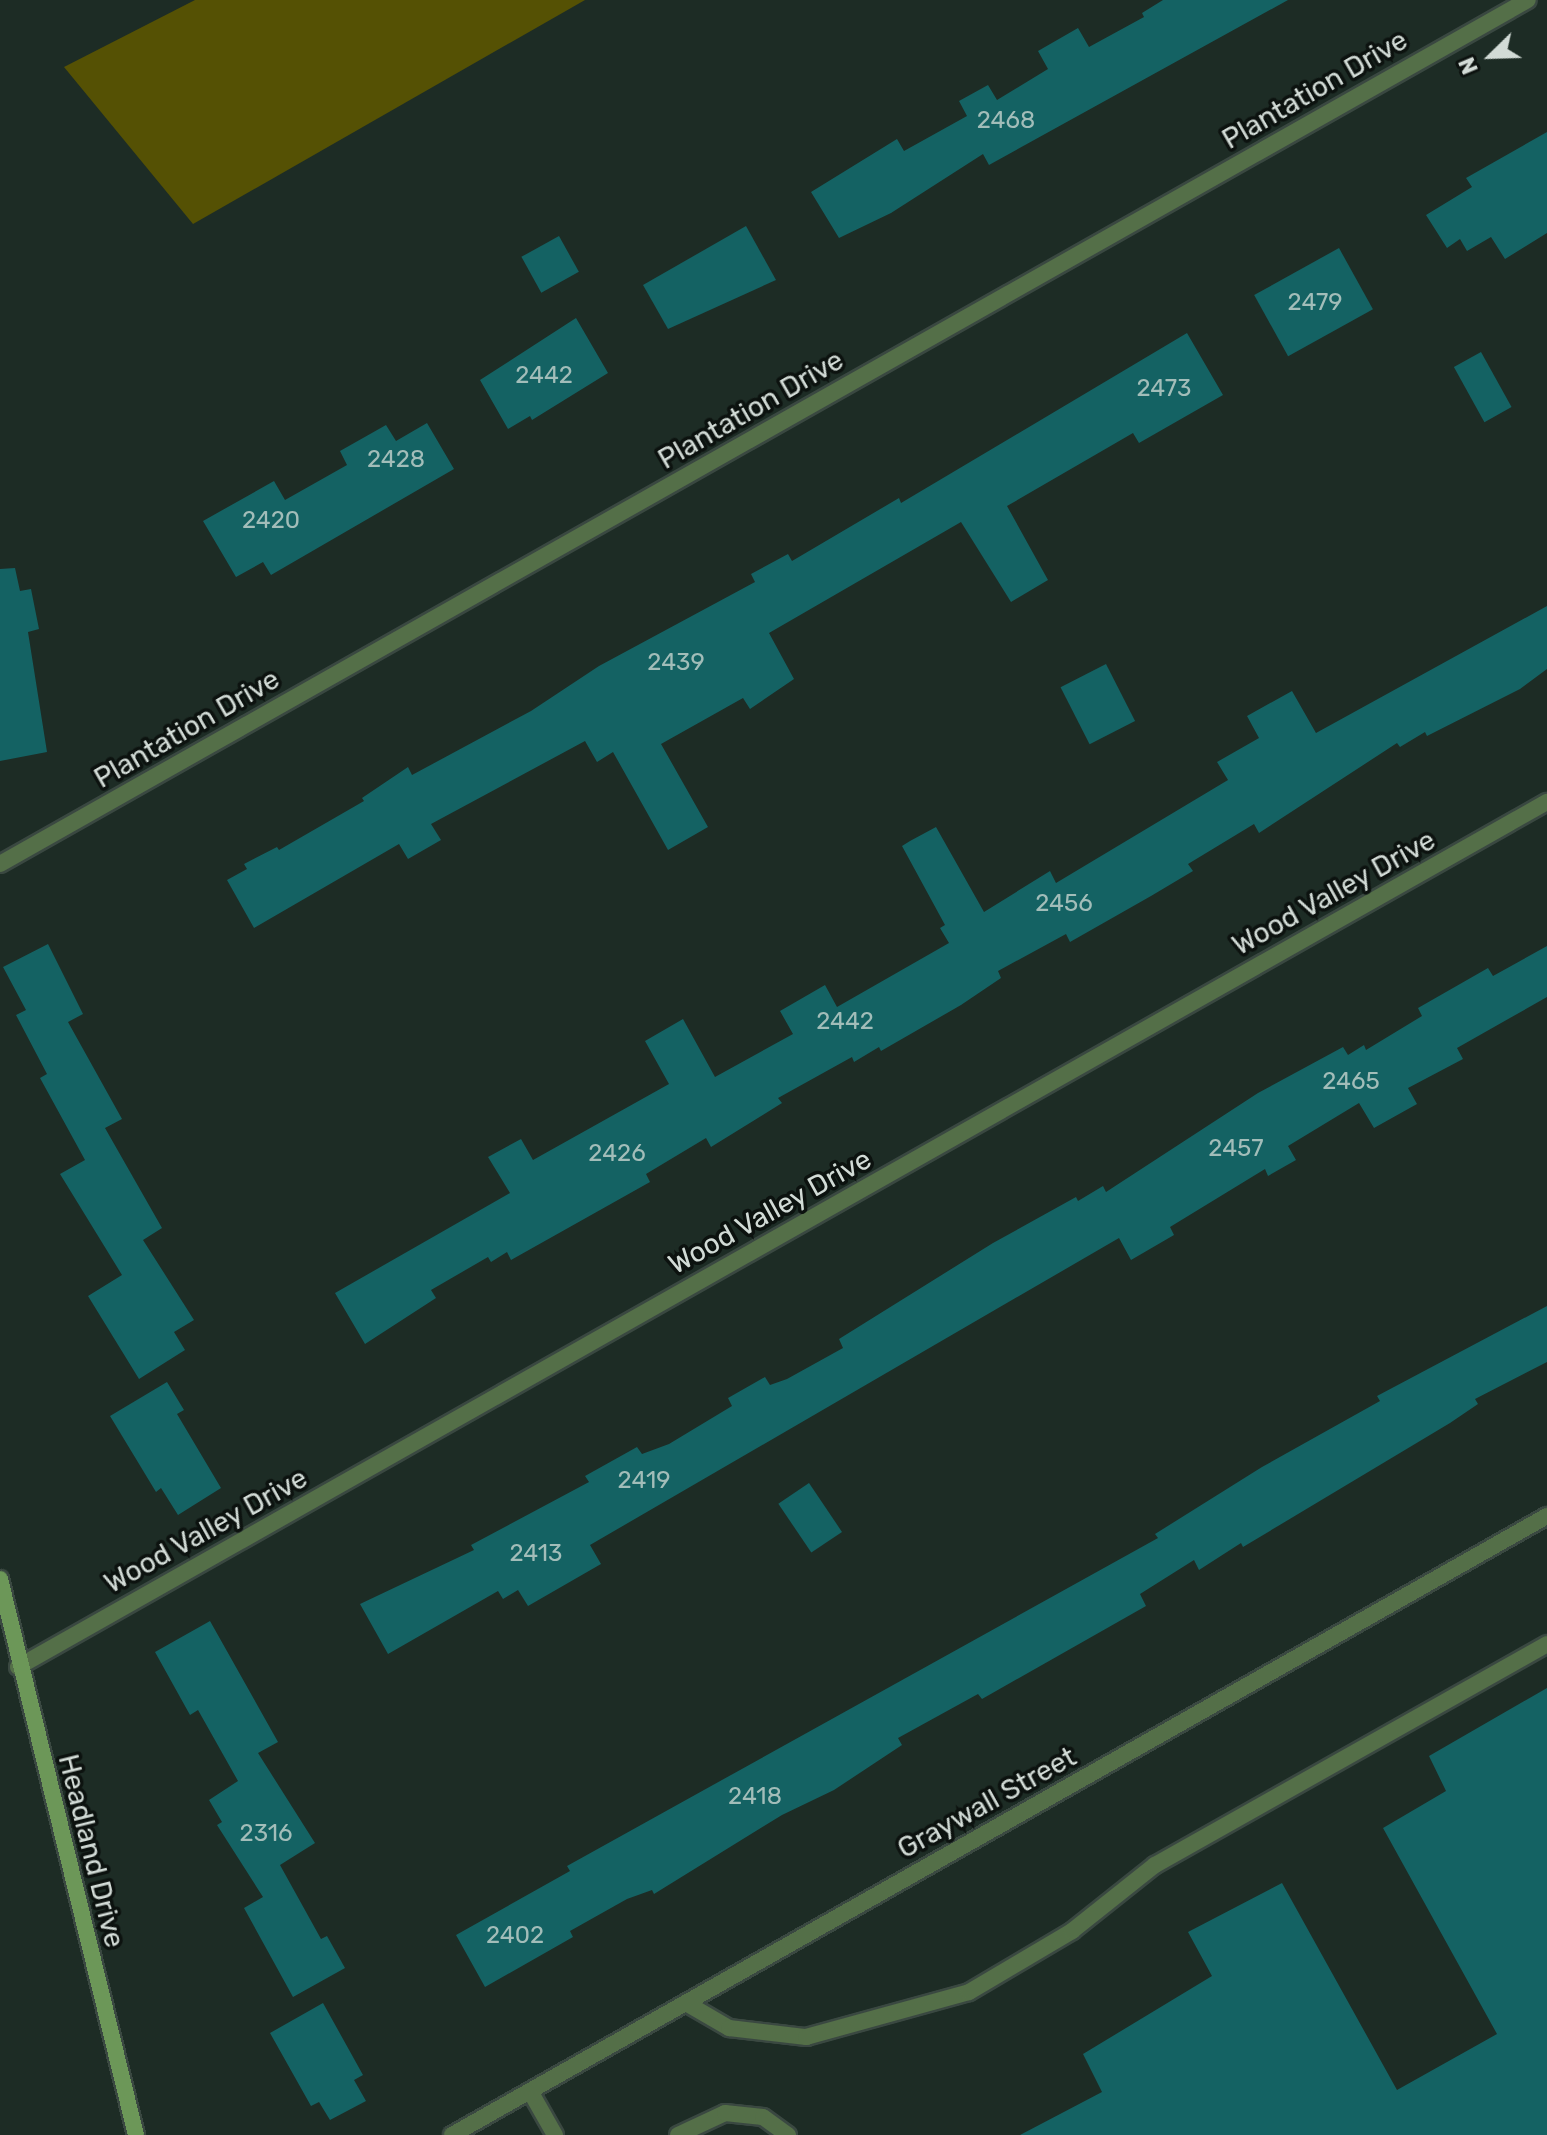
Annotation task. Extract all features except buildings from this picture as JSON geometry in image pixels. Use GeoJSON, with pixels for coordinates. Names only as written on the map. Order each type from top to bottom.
{"type":"FeatureCollection","features":[{"type":"Feature","properties":{"kind":"main road","name":"Headland Drive"},"geometry":{"type":"LineString","coordinates":[[0,1579],[18,1667],[136,2135]]}},
{"type":"Feature","properties":{"kind":"street","name":"Plantation Drive"},"geometry":{"type":"LineString","coordinates":[[0,864],[1528,0]]}},
{"type":"Feature","properties":{"kind":"street","name":"Wood Valley Drive"},"geometry":{"type":"LineString","coordinates":[[18,1667],[1547,802]]}},
{"type":"Feature","properties":{"kind":"street","name":"Graywall Street"},"geometry":{"type":"LineString","coordinates":[[452,2135],[1547,1516]]}},
{"type":"Feature","properties":{"kind":"street"},"geometry":{"type":"LineString","coordinates":[[686,2003],[729,2028],[806,2037],[969,1992],[1072,1931],[1155,1865],[1547,1644]]}},
{"type":"Feature","properties":{"kind":"street"},"geometry":{"type":"LineString","coordinates":[[530,2091],[555,2135]]}},
{"type":"Feature","properties":{"kind":"street"},"geometry":{"type":"LineString","coordinates":[[678,2135],[725,2113],[763,2117],[788,2135]]}},
{"type":"Feature","properties":{"kind":"shaded area"},"geometry":{"type":"Polygon","coordinates":[[[195,0],[585,0],[193,224],[64,67],[195,0]]]}}]}
